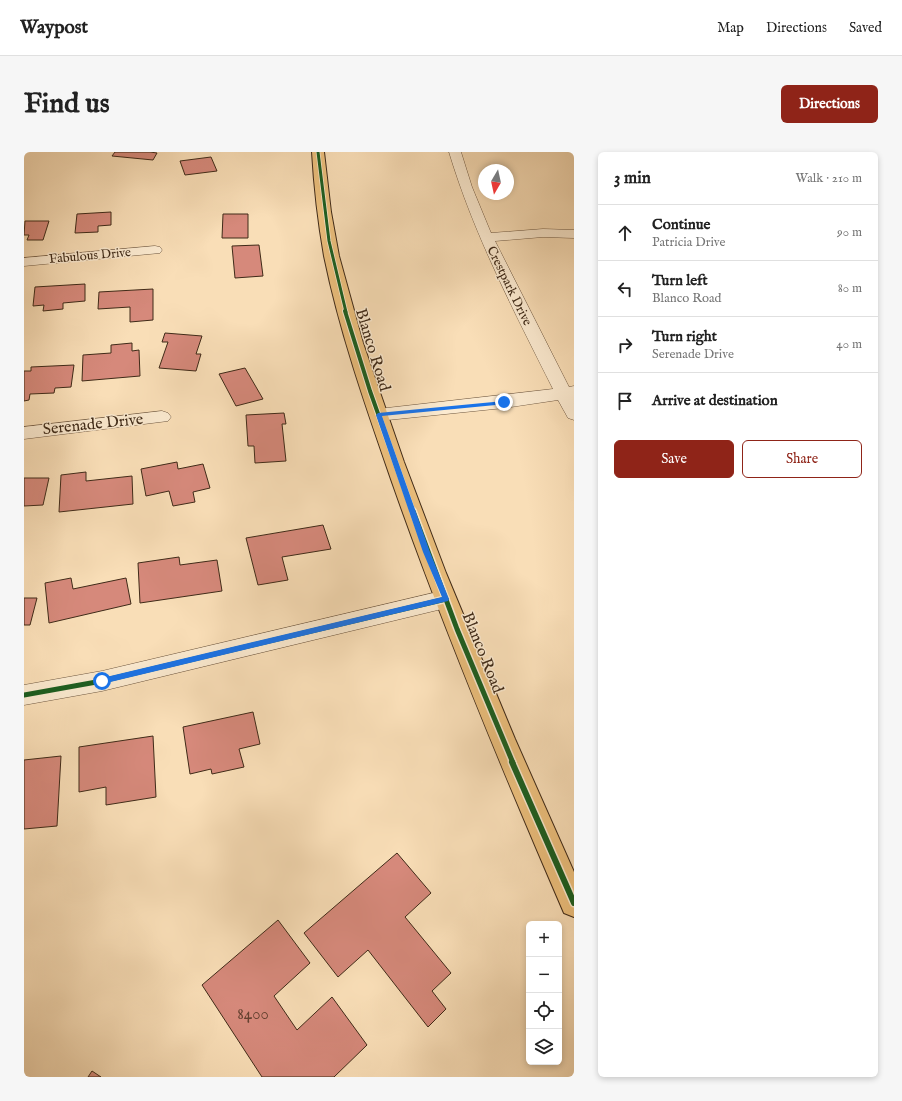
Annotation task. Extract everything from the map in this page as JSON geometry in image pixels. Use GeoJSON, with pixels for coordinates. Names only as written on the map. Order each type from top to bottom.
{"type":"FeatureCollection","features":[{"type":"Feature","properties":{"kind":"main road","name":"Blanco Road"},"geometry":{"type":"LineString","coordinates":[[318,152],[320,184],[335,270],[363,369],[378,415],[426,552],[521,784],[574,903]]}},
{"type":"Feature","properties":{"kind":"street","name":"Crestpark Drive"},"geometry":{"type":"LineString","coordinates":[[455,152],[466,187],[494,256],[568,393],[574,414]]}},
{"type":"Feature","properties":{"kind":"street"},"geometry":{"type":"LineString","coordinates":[[486,236],[543,233],[574,234]]}},
{"type":"Feature","properties":{"kind":"street","name":"Fabulous Drive"},"geometry":{"type":"LineString","coordinates":[[24,262],[155,250]]}},
{"type":"Feature","properties":{"kind":"street"},"geometry":{"type":"LineString","coordinates":[[378,415],[504,402],[568,393]]}},
{"type":"Feature","properties":{"kind":"street","name":"Serenade Drive"},"geometry":{"type":"LineString","coordinates":[[24,433],[162,417]]}},
{"type":"Feature","properties":{"kind":"street"},"geometry":{"type":"LineString","coordinates":[[24,695],[102,681],[446,599]]}},
{"type":"Feature","properties":{"kind":"building"},"geometry":{"type":"Polygon","coordinates":[[[115,152],[157,153],[153,160],[112,156],[115,152]]]}},
{"type":"Feature","properties":{"kind":"building"},"geometry":{"type":"Polygon","coordinates":[[[211,157],[217,171],[185,175],[180,161],[211,157]]]}},
{"type":"Feature","properties":{"kind":"building"},"geometry":{"type":"Polygon","coordinates":[[[111,212],[111,225],[98,226],[98,232],[75,233],[77,214],[111,212]]]}},
{"type":"Feature","properties":{"kind":"building"},"geometry":{"type":"Polygon","coordinates":[[[223,214],[248,214],[248,238],[222,238],[223,214]]]}},
{"type":"Feature","properties":{"kind":"building"},"geometry":{"type":"Polygon","coordinates":[[[25,221],[49,221],[43,240],[27,240],[29,235],[24,235],[25,221]]]}},
{"type":"Feature","properties":{"kind":"building"},"geometry":{"type":"Polygon","coordinates":[[[259,245],[263,276],[235,278],[232,246],[259,245]]]}},
{"type":"Feature","properties":{"kind":"building"},"geometry":{"type":"Polygon","coordinates":[[[85,284],[85,301],[63,303],[63,309],[43,311],[44,305],[33,306],[35,287],[85,284]]]}},
{"type":"Feature","properties":{"kind":"building"},"geometry":{"type":"Polygon","coordinates":[[[153,289],[153,320],[130,322],[130,307],[98,309],[99,292],[153,289]]]}},
{"type":"Feature","properties":{"kind":"building"},"geometry":{"type":"Polygon","coordinates":[[[165,333],[202,336],[196,354],[201,354],[196,371],[159,368],[168,342],[162,342],[165,333]]]}},
{"type":"Feature","properties":{"kind":"building"},"geometry":{"type":"Polygon","coordinates":[[[132,343],[132,351],[139,350],[140,376],[82,381],[83,355],[111,353],[111,345],[132,343]]]}},
{"type":"Feature","properties":{"kind":"building"},"geometry":{"type":"Polygon","coordinates":[[[74,365],[71,387],[55,388],[54,393],[30,394],[29,400],[24,401],[24,371],[31,371],[31,367],[74,365]]]}},
{"type":"Feature","properties":{"kind":"building"},"geometry":{"type":"Polygon","coordinates":[[[245,368],[263,399],[236,406],[219,374],[245,368]]]}},
{"type":"Feature","properties":{"kind":"building"},"geometry":{"type":"Polygon","coordinates":[[[284,413],[286,424],[282,424],[286,461],[255,463],[254,446],[248,446],[246,415],[284,413]]]}},
{"type":"Feature","properties":{"kind":"building"},"geometry":{"type":"Polygon","coordinates":[[[177,462],[178,469],[203,464],[210,488],[193,492],[195,502],[173,506],[169,491],[146,496],[141,469],[177,462]]]}},
{"type":"Feature","properties":{"kind":"building"},"geometry":{"type":"Polygon","coordinates":[[[86,472],[86,481],[132,476],[133,504],[59,512],[61,475],[86,472]]]}},
{"type":"Feature","properties":{"kind":"building"},"geometry":{"type":"Polygon","coordinates":[[[24,478],[49,478],[43,505],[24,506],[24,478]]]}},
{"type":"Feature","properties":{"kind":"building"},"geometry":{"type":"Polygon","coordinates":[[[323,525],[331,549],[282,557],[288,580],[258,585],[246,538],[323,525]]]}},
{"type":"Feature","properties":{"kind":"building"},"geometry":{"type":"Polygon","coordinates":[[[179,557],[180,565],[217,560],[222,591],[140,603],[138,563],[179,557]]]}},
{"type":"Feature","properties":{"kind":"building"},"geometry":{"type":"Polygon","coordinates":[[[71,578],[73,589],[126,578],[131,604],[49,623],[45,583],[71,578]]]}},
{"type":"Feature","properties":{"kind":"building"},"geometry":{"type":"Polygon","coordinates":[[[24,598],[37,598],[30,625],[24,625],[24,598]]]}},
{"type":"Feature","properties":{"kind":"building"},"geometry":{"type":"Polygon","coordinates":[[[253,712],[260,744],[239,749],[244,767],[212,774],[211,769],[190,774],[183,727],[253,712]]]}},
{"type":"Feature","properties":{"kind":"building"},"geometry":{"type":"Polygon","coordinates":[[[153,736],[156,797],[106,805],[106,787],[79,792],[79,747],[153,736]]]}},
{"type":"Feature","properties":{"kind":"building"},"geometry":{"type":"Polygon","coordinates":[[[61,756],[57,826],[24,829],[24,760],[61,756]]]}},
{"type":"Feature","properties":{"kind":"building"},"geometry":{"type":"Polygon","coordinates":[[[397,853],[431,893],[405,917],[451,973],[432,991],[446,1009],[428,1027],[368,950],[338,977],[304,933],[397,853]]]}},
{"type":"Feature","properties":{"kind":"building"},"geometry":{"type":"Polygon","coordinates":[[[278,920],[310,963],[274,996],[297,1030],[332,997],[367,1045],[334,1077],[262,1077],[202,985],[278,920]]]}},
{"type":"Feature","properties":{"kind":"building"},"geometry":{"type":"Polygon","coordinates":[[[92,1071],[101,1077],[88,1077],[92,1071]]]}},
{"type":"Feature","properties":{"kind":"cycle path"},"geometry":{"type":"LineString","coordinates":[[318,152],[324,212],[335,271],[370,391],[415,518],[457,629],[526,794],[574,903]]}},
{"type":"Feature","properties":{"kind":"cycle path"},"geometry":{"type":"LineString","coordinates":[[24,695],[102,681],[446,599]]}},
{"type":"Feature","properties":{"kind":"route"},"geometry":{"type":"LineString","coordinates":[[102,681],[446,599],[426,552],[378,415],[504,402]]}}]}
